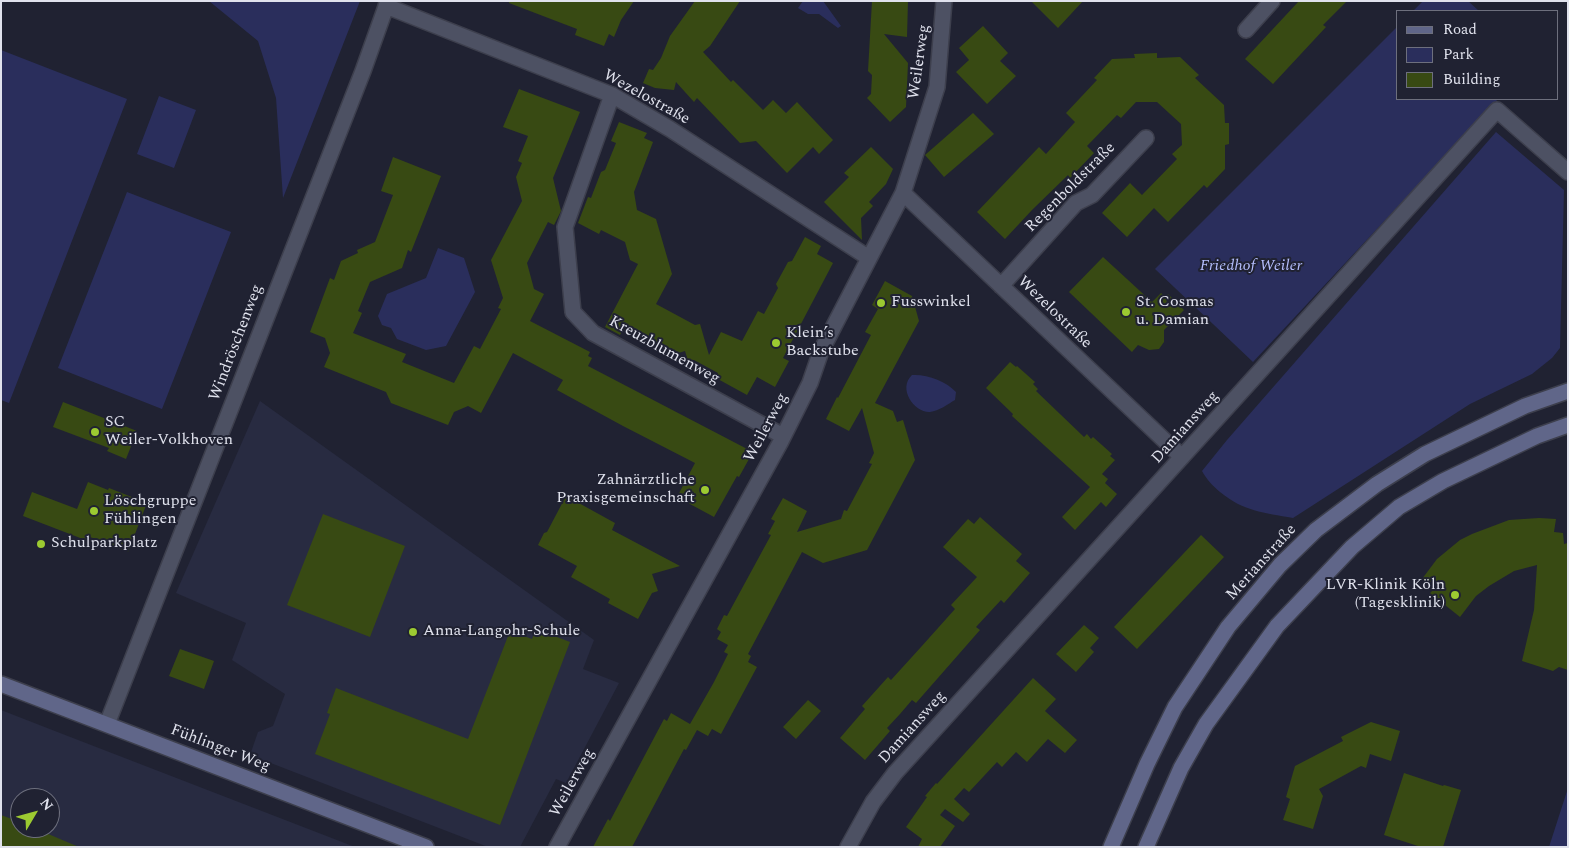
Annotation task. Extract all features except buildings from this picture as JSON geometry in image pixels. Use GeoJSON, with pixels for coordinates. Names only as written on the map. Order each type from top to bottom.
{"type":"FeatureCollection","features":[{"type":"Feature","properties":{"kind":"street","name":"Weilerweg"},"geometry":{"type":"LineString","coordinates":[[557,847],[783,436],[810,383],[821,351],[903,193],[937,87],[944,1]]}},
{"type":"Feature","properties":{"kind":"street"},"geometry":{"type":"LineString","coordinates":[[1246,30],[1272,1]]}},
{"type":"Feature","properties":{"kind":"street","name":"Wezelostraße"},"geometry":{"type":"LineString","coordinates":[[387,4],[612,95],[670,129],[869,258]]}},
{"type":"Feature","properties":{"kind":"street","name":"Windröschenweg"},"geometry":{"type":"LineString","coordinates":[[107,724],[363,71],[387,4]]}},
{"type":"Feature","properties":{"kind":"street","name":"Kreuzblumenweg"},"geometry":{"type":"LineString","coordinates":[[612,95],[565,227],[573,312],[593,333],[783,436]]}},
{"type":"Feature","properties":{"kind":"street","name":"Damiansweg"},"geometry":{"type":"LineString","coordinates":[[848,847],[873,802],[895,773],[1497,110],[1568,172]]}},
{"type":"Feature","properties":{"kind":"street","name":"Regenboldstraße"},"geometry":{"type":"LineString","coordinates":[[1001,286],[1076,203],[1092,195],[1146,138]]}},
{"type":"Feature","properties":{"kind":"street","name":"Wezelostraße"},"geometry":{"type":"LineString","coordinates":[[903,193],[1182,457]]}},
{"type":"Feature","properties":{"kind":"street","name":"Merianstraße"},"geometry":{"type":"LineString","coordinates":[[1111,847],[1147,764],[1175,707],[1228,627],[1280,564],[1316,530],[1377,484],[1425,454],[1524,406],[1568,391]]}},
{"type":"Feature","properties":{"kind":"street"},"geometry":{"type":"LineString","coordinates":[[1146,847],[1181,768],[1206,724],[1277,626],[1352,547],[1400,507],[1443,481],[1537,436],[1568,425]]}},
{"type":"Feature","properties":{"kind":"street","name":"Fühlinger Weg"},"geometry":{"type":"LineString","coordinates":[[1,684],[426,847]]}},
{"type":"Feature","properties":{"kind":"shaded area","name":"Anna-Langohr-Schule"},"geometry":{"type":"Polygon","coordinates":[[[260,401],[594,640],[583,669],[619,683],[566,783],[556,779],[520,847],[488,847],[250,755],[258,732],[273,726],[285,694],[232,660],[246,623],[176,593],[260,401]]]}},
{"type":"Feature","properties":{"kind":"shaded area"},"geometry":{"type":"Polygon","coordinates":[[[1,710],[355,847],[1,847],[1,710]]]}},
{"type":"Feature","properties":{"kind":"green space"},"geometry":{"type":"Polygon","coordinates":[[[209,1],[360,1],[283,198],[276,98],[258,41],[209,1]]]}},
{"type":"Feature","properties":{"kind":"green space"},"geometry":{"type":"Polygon","coordinates":[[[803,1],[823,1],[841,26],[838,28],[819,14],[808,14],[798,8],[803,1]]]}},
{"type":"Feature","properties":{"kind":"green space"},"geometry":{"type":"Polygon","coordinates":[[[1423,1],[1468,1],[1478,10],[1414,10],[1423,1]]]}},
{"type":"Feature","properties":{"kind":"green space","name":"Friedhof Weiler"},"geometry":{"type":"Polygon","coordinates":[[[1396,28],[1396,100],[1497,100],[1253,362],[1155,269],[1396,28]]]}},
{"type":"Feature","properties":{"kind":"green space"},"geometry":{"type":"Polygon","coordinates":[[[1,50],[127,99],[9,403],[1,400],[1,50]]]}},
{"type":"Feature","properties":{"kind":"green space"},"geometry":{"type":"Polygon","coordinates":[[[159,96],[196,110],[174,168],[137,154],[159,96]]]}},
{"type":"Feature","properties":{"kind":"green space"},"geometry":{"type":"Polygon","coordinates":[[[1496,132],[1564,190],[1560,348],[1552,358],[1532,374],[1470,404],[1293,518],[1263,513],[1246,507],[1220,492],[1202,471],[1496,132]]]}},
{"type":"Feature","properties":{"kind":"green space"},"geometry":{"type":"Polygon","coordinates":[[[127,192],[231,232],[162,409],[58,368],[127,192]]]}},
{"type":"Feature","properties":{"kind":"green space"},"geometry":{"type":"Polygon","coordinates":[[[438,248],[464,258],[475,292],[446,346],[426,350],[397,339],[391,328],[382,325],[378,316],[387,294],[426,278],[438,248]]]}},
{"type":"Feature","properties":{"kind":"green space"},"geometry":{"type":"Polygon","coordinates":[[[912,375],[930,377],[942,382],[956,392],[955,400],[930,412],[919,409],[907,393],[906,387],[912,375]]]}},
{"type":"Feature","properties":{"kind":"green space"},"geometry":{"type":"Polygon","coordinates":[[[1568,788],[1568,847],[1549,847],[1568,788]]]}},
{"type":"Feature","properties":{"kind":"place","name":"Fusswinkel"},"geometry":{"type":"Point","coordinates":[881,303]}},
{"type":"Feature","properties":{"kind":"place","name":"St. Cosmas u. Damian"},"geometry":{"type":"Point","coordinates":[1126,312]}},
{"type":"Feature","properties":{"kind":"place","name":"Klein’s Backstube"},"geometry":{"type":"Point","coordinates":[776,343]}},
{"type":"Feature","properties":{"kind":"place","name":"SC Weiler-Volkhoven"},"geometry":{"type":"Point","coordinates":[95,432]}},
{"type":"Feature","properties":{"kind":"place","name":"Zahnärztliche Praxisgemeinschaft"},"geometry":{"type":"Point","coordinates":[705,490]}},
{"type":"Feature","properties":{"kind":"place","name":"Löschgruppe Fühlingen"},"geometry":{"type":"Point","coordinates":[94,511]}},
{"type":"Feature","properties":{"kind":"place","name":"Schulparkplatz"},"geometry":{"type":"Point","coordinates":[41,544]}},
{"type":"Feature","properties":{"kind":"place","name":"LVR-Klinik Köln (Tagesklinik)"},"geometry":{"type":"Point","coordinates":[1455,595]}},
{"type":"Feature","properties":{"kind":"place","name":"Anna-Langohr-Schule"},"geometry":{"type":"Point","coordinates":[413,632]}}]}
